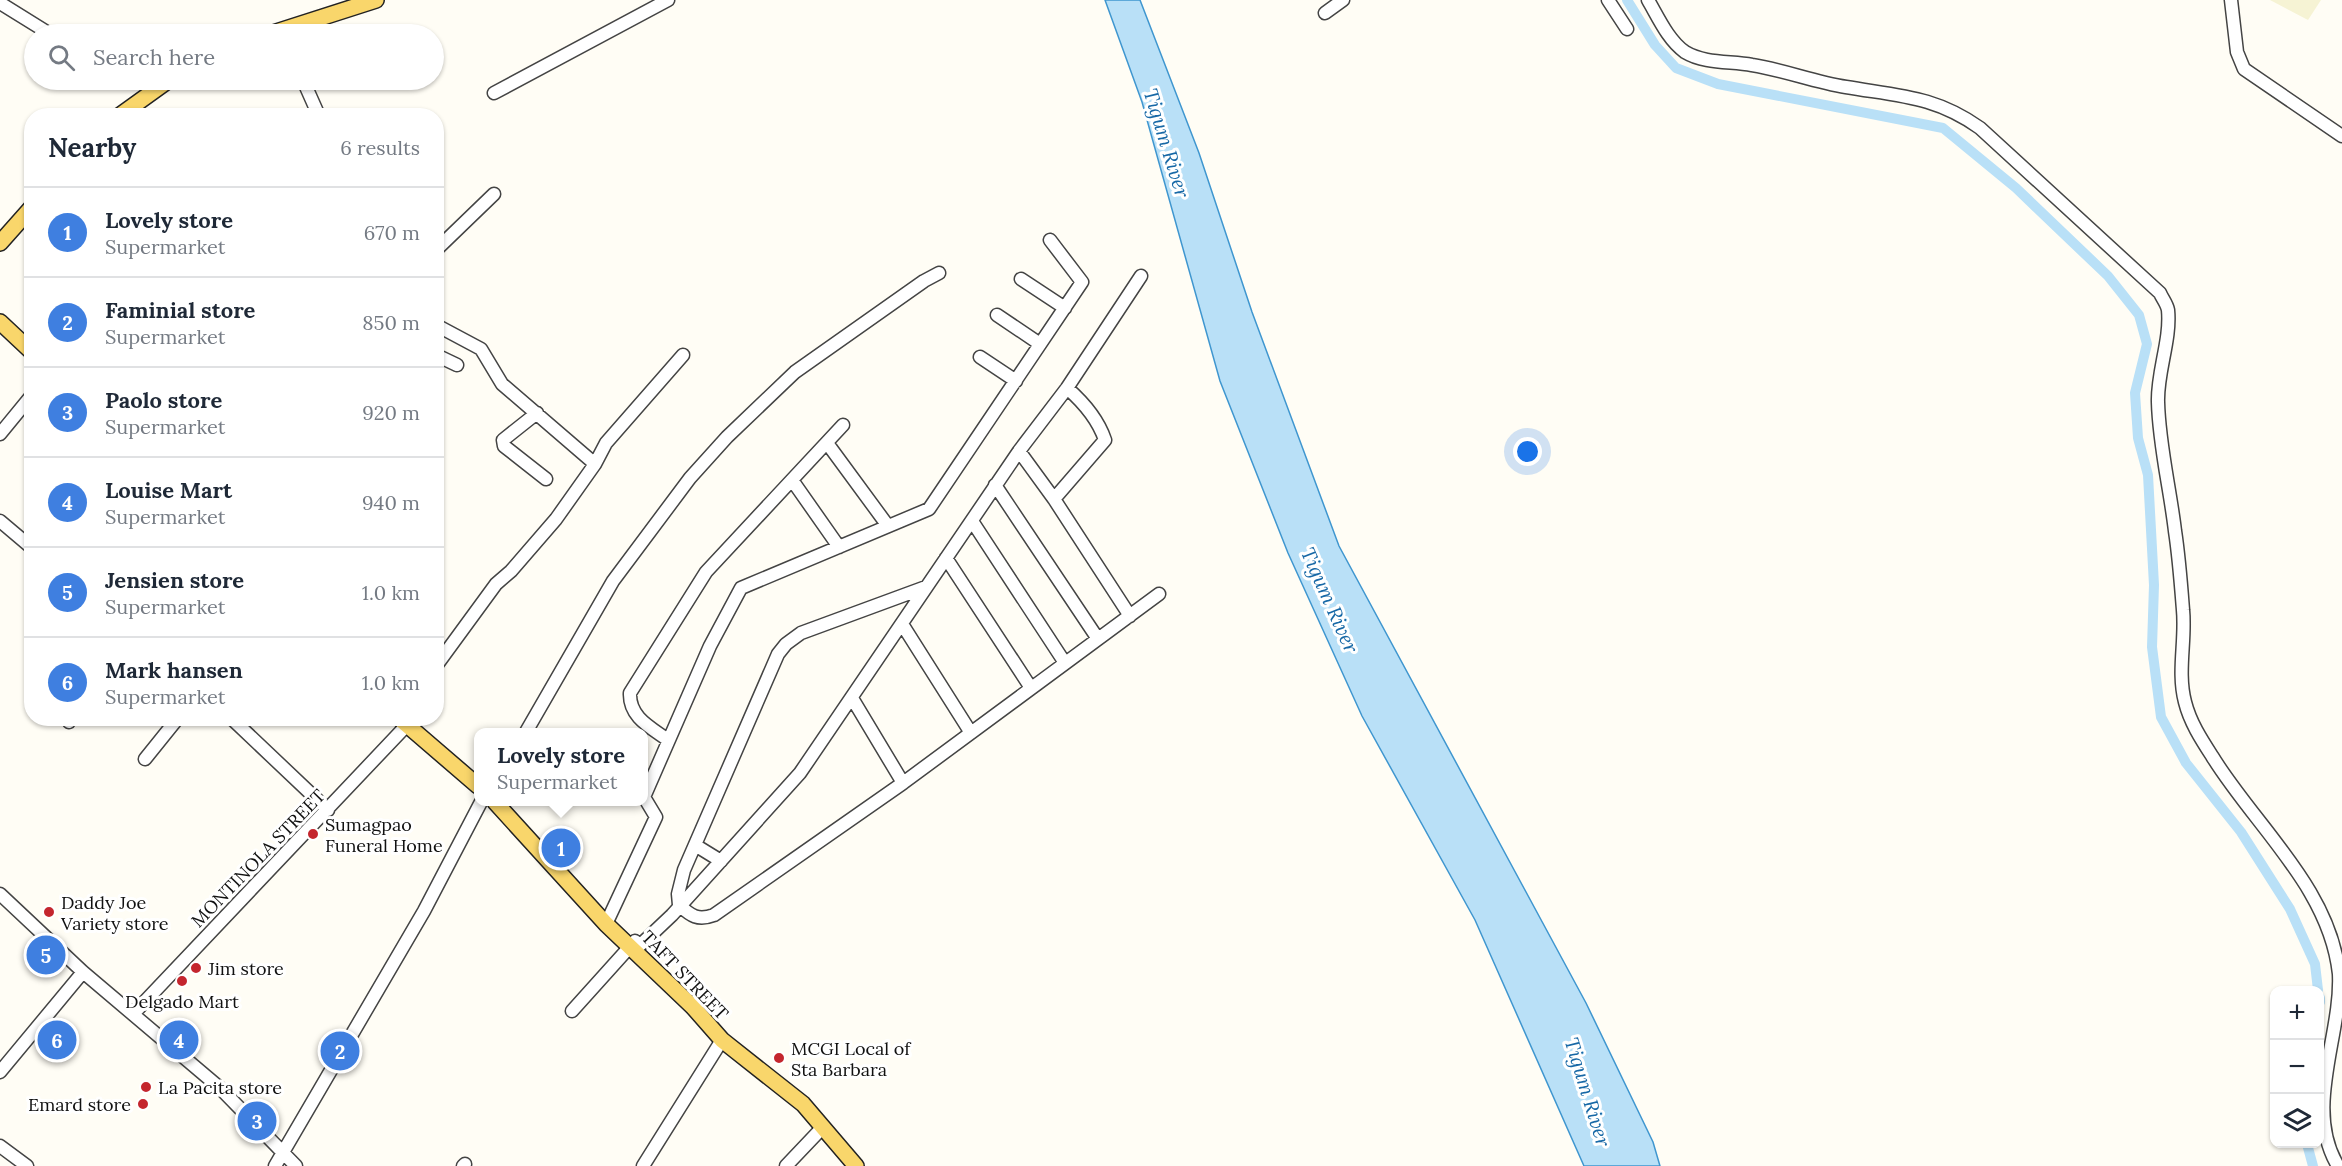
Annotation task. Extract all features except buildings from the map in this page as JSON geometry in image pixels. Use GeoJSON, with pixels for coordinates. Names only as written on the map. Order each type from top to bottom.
{"type":"FeatureCollection","features":[{"type":"Feature","properties":{"kind":"main road"},"geometry":{"type":"LineString","coordinates":[[305,24],[376,0]]}},
{"type":"Feature","properties":{"kind":"main road"},"geometry":{"type":"LineString","coordinates":[[130,108],[155,90]]}},
{"type":"Feature","properties":{"kind":"main road"},"geometry":{"type":"LineString","coordinates":[[0,243],[24,216]]}},
{"type":"Feature","properties":{"kind":"main road"},"geometry":{"type":"LineString","coordinates":[[0,322],[24,344]]}},
{"type":"Feature","properties":{"kind":"main road"},"geometry":{"type":"LineString","coordinates":[[407,726],[474,783]]}},
{"type":"Feature","properties":{"kind":"main road","name":"TAFT STREET"},"geometry":{"type":"LineString","coordinates":[[501,806],[606,924],[693,1007],[722,1040],[802,1104],[856,1166]]}},
{"type":"Feature","properties":{"kind":"street"},"geometry":{"type":"LineString","coordinates":[[494,93],[668,0]]}},
{"type":"Feature","properties":{"kind":"street"},"geometry":{"type":"LineString","coordinates":[[1325,13],[1343,0]]}},
{"type":"Feature","properties":{"kind":"street"},"geometry":{"type":"LineString","coordinates":[[1608,0],[1627,29]]}},
{"type":"Feature","properties":{"kind":"street"},"geometry":{"type":"LineString","coordinates":[[1648,0],[1675,43],[1697,58],[1751,65],[1845,87],[1877,90],[1941,105],[1960,114],[1980,128],[2160,293],[2168,308],[2158,400],[2183,614],[2181,683],[2185,702],[2196,730],[2224,775],[2278,846],[2322,913],[2339,975],[2337,1019],[2328,1068],[2325,1106],[2326,1135],[2332,1156],[2338,1166]]}},
{"type":"Feature","properties":{"kind":"street"},"geometry":{"type":"LineString","coordinates":[[2231,0],[2237,52],[2244,69],[2342,136]]}},
{"type":"Feature","properties":{"kind":"street"},"geometry":{"type":"LineString","coordinates":[[0,3],[34,24]]}},
{"type":"Feature","properties":{"kind":"street"},"geometry":{"type":"LineString","coordinates":[[307,90],[315,108]]}},
{"type":"Feature","properties":{"kind":"street"},"geometry":{"type":"LineString","coordinates":[[444,242],[494,194]]}},
{"type":"Feature","properties":{"kind":"street"},"geometry":{"type":"LineString","coordinates":[[648,788],[710,646],[741,588],[929,509],[1082,282],[1050,240]]}},
{"type":"Feature","properties":{"kind":"street"},"geometry":{"type":"LineString","coordinates":[[528,728],[613,581],[697,470],[795,372],[924,281],[939,273]]}},
{"type":"Feature","properties":{"kind":"street"},"geometry":{"type":"LineString","coordinates":[[572,1011],[632,948],[659,915],[679,905],[722,861],[800,773],[1019,451],[1067,388],[1141,276]]}},
{"type":"Feature","properties":{"kind":"street"},"geometry":{"type":"LineString","coordinates":[[1021,279],[1065,308]]}},
{"type":"Feature","properties":{"kind":"street"},"geometry":{"type":"LineString","coordinates":[[997,315],[1040,344]]}},
{"type":"Feature","properties":{"kind":"street"},"geometry":{"type":"LineString","coordinates":[[444,329],[481,349],[488,357],[496,377],[595,464]]}},
{"type":"Feature","properties":{"kind":"street"},"geometry":{"type":"LineString","coordinates":[[444,655],[496,584],[511,571],[556,519],[595,464],[606,443],[683,355]]}},
{"type":"Feature","properties":{"kind":"street"},"geometry":{"type":"LineString","coordinates":[[980,357],[1016,381]]}},
{"type":"Feature","properties":{"kind":"street"},"geometry":{"type":"LineString","coordinates":[[444,359],[457,365]]}},
{"type":"Feature","properties":{"kind":"street"},"geometry":{"type":"LineString","coordinates":[[1054,499],[1105,440],[1102,430],[1084,404],[1067,388]]}},
{"type":"Feature","properties":{"kind":"street"},"geometry":{"type":"LineString","coordinates":[[0,434],[24,405]]}},
{"type":"Feature","properties":{"kind":"street"},"geometry":{"type":"LineString","coordinates":[[537,413],[503,440],[504,446],[546,479]]}},
{"type":"Feature","properties":{"kind":"street"},"geometry":{"type":"LineString","coordinates":[[668,740],[638,718],[630,703],[630,693],[706,572],[843,425]]}},
{"type":"Feature","properties":{"kind":"street"},"geometry":{"type":"LineString","coordinates":[[827,443],[888,526]]}},
{"type":"Feature","properties":{"kind":"street"},"geometry":{"type":"LineString","coordinates":[[1019,451],[1054,499],[1130,616]]}},
{"type":"Feature","properties":{"kind":"street"},"geometry":{"type":"LineString","coordinates":[[792,480],[839,547]]}},
{"type":"Feature","properties":{"kind":"street"},"geometry":{"type":"LineString","coordinates":[[996,485],[1098,639]]}},
{"type":"Feature","properties":{"kind":"street"},"geometry":{"type":"LineString","coordinates":[[972,520],[1065,663]]}},
{"type":"Feature","properties":{"kind":"street"},"geometry":{"type":"LineString","coordinates":[[0,521],[24,541]]}},
{"type":"Feature","properties":{"kind":"street"},"geometry":{"type":"LineString","coordinates":[[946,558],[1031,688]]}},
{"type":"Feature","properties":{"kind":"street"},"geometry":{"type":"LineString","coordinates":[[679,905],[680,886],[695,845],[778,654],[786,644],[801,633],[926,587]]}},
{"type":"Feature","properties":{"kind":"street"},"geometry":{"type":"LineString","coordinates":[[679,905],[691,916],[702,920],[714,915],[903,783],[1159,594]]}},
{"type":"Feature","properties":{"kind":"street"},"geometry":{"type":"LineString","coordinates":[[902,624],[971,733]]}},
{"type":"Feature","properties":{"kind":"street"},"geometry":{"type":"LineString","coordinates":[[852,698],[903,783]]}},
{"type":"Feature","properties":{"kind":"street"},"geometry":{"type":"LineString","coordinates":[[145,759],[172,726]]}},
{"type":"Feature","properties":{"kind":"street"},"geometry":{"type":"LineString","coordinates":[[239,726],[328,810]]}},
{"type":"Feature","properties":{"kind":"street","name":"MONTINOLA STREET"},"geometry":{"type":"LineString","coordinates":[[134,1013],[328,810],[397,726]]}},
{"type":"Feature","properties":{"kind":"street"},"geometry":{"type":"LineString","coordinates":[[606,924],[656,818],[648,804]]}},
{"type":"Feature","properties":{"kind":"street"},"geometry":{"type":"LineString","coordinates":[[274,1166],[424,911],[478,806]]}},
{"type":"Feature","properties":{"kind":"street"},"geometry":{"type":"LineString","coordinates":[[695,845],[722,861]]}},
{"type":"Feature","properties":{"kind":"street"},"geometry":{"type":"LineString","coordinates":[[0,894],[84,972],[220,1088],[296,1166]]}},
{"type":"Feature","properties":{"kind":"street"},"geometry":{"type":"LineString","coordinates":[[2,1068],[84,972]]}},
{"type":"Feature","properties":{"kind":"street"},"geometry":{"type":"LineString","coordinates":[[643,1166],[722,1040]]}},
{"type":"Feature","properties":{"kind":"street"},"geometry":{"type":"LineString","coordinates":[[786,1166],[823,1127]]}},
{"type":"Feature","properties":{"kind":"street"},"geometry":{"type":"LineString","coordinates":[[0,1146],[27,1166]]}},
{"type":"Feature","properties":{"kind":"shaded area"},"geometry":{"type":"Polygon","coordinates":[[[2270,0],[2321,0],[2308,20],[2270,0]]]}},
{"type":"Feature","properties":{"kind":"water","name":"Tigum River"},"geometry":{"type":"Polygon","coordinates":[[[1105,0],[1140,0],[1199,153],[1252,312],[1339,546],[1586,1003],[1653,1142],[1660,1166],[1584,1166],[1475,920],[1362,716],[1288,553],[1220,381],[1142,102],[1105,0]]]}},
{"type":"Feature","properties":{"kind":"waterway"},"geometry":{"type":"LineString","coordinates":[[1627,0],[1655,45],[1676,68],[1718,84],[1943,128],[2016,188],[2108,276],[2139,315],[2147,344],[2135,393],[2138,438],[2148,475],[2154,585],[2152,647],[2161,717],[2186,763],[2241,832],[2290,909],[2315,964],[2318,986]]}},
{"type":"Feature","properties":{"kind":"waterway"},"geometry":{"type":"LineString","coordinates":[[2308,1148],[2313,1166]]}},
{"type":"Feature","properties":{"kind":"place","name":"Sumagpao Funeral Home"},"geometry":{"type":"Point","coordinates":[313,834]}},
{"type":"Feature","properties":{"kind":"place","name":"Lovely store"},"geometry":{"type":"Point","coordinates":[561,848]}},
{"type":"Feature","properties":{"kind":"place","name":"Daddy Joe Variety store"},"geometry":{"type":"Point","coordinates":[49,912]}},
{"type":"Feature","properties":{"kind":"place","name":"Jensien store"},"geometry":{"type":"Point","coordinates":[46,955]}},
{"type":"Feature","properties":{"kind":"place","name":"Jim store"},"geometry":{"type":"Point","coordinates":[196,968]}},
{"type":"Feature","properties":{"kind":"place","name":"Delgado Mart"},"geometry":{"type":"Point","coordinates":[182,981]}},
{"type":"Feature","properties":{"kind":"place","name":"Mark hansen"},"geometry":{"type":"Point","coordinates":[57,1040]}},
{"type":"Feature","properties":{"kind":"place","name":"Louise Mart"},"geometry":{"type":"Point","coordinates":[179,1040]}},
{"type":"Feature","properties":{"kind":"place","name":"Faminial store"},"geometry":{"type":"Point","coordinates":[340,1051]}},
{"type":"Feature","properties":{"kind":"place","name":"MCGI Local of Sta Barbara"},"geometry":{"type":"Point","coordinates":[779,1058]}},
{"type":"Feature","properties":{"kind":"place","name":"La Pacita store"},"geometry":{"type":"Point","coordinates":[146,1087]}},
{"type":"Feature","properties":{"kind":"place","name":"Emard store"},"geometry":{"type":"Point","coordinates":[143,1104]}},
{"type":"Feature","properties":{"kind":"place","name":"Paolo store"},"geometry":{"type":"Point","coordinates":[257,1121]}}]}
